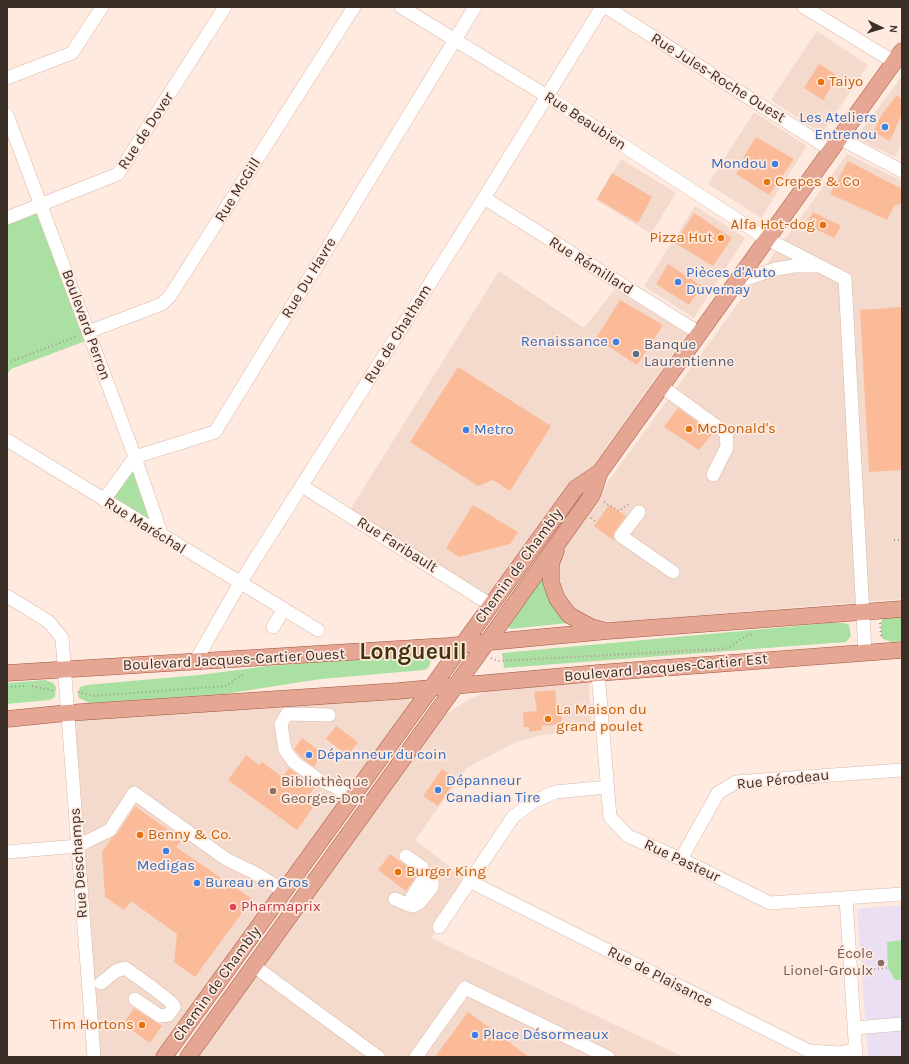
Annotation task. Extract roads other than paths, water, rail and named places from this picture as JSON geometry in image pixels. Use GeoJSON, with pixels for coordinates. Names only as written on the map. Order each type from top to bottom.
{"type":"FeatureCollection","features":[{"type":"Feature","properties":{"kind":"main road","name":"Chemin de Chambly"},"geometry":{"type":"LineString","coordinates":[[188,1057],[559,541],[592,494],[600,472],[898,56]]}},
{"type":"Feature","properties":{"kind":"main road","name":"Chemin de Chambly"},"geometry":{"type":"LineString","coordinates":[[164,1057],[576,488],[600,472]]}},
{"type":"Feature","properties":{"kind":"main road"},"geometry":{"type":"LineString","coordinates":[[559,541],[551,565],[551,582],[558,599],[569,615],[591,627],[608,631]]}},
{"type":"Feature","properties":{"kind":"main road"},"geometry":{"type":"LineString","coordinates":[[462,645],[608,631],[864,618],[902,609]]}},
{"type":"Feature","properties":{"kind":"main road","name":"Boulevard Jacques-Cartier Ouest"},"geometry":{"type":"LineString","coordinates":[[7,673],[462,645]]}},
{"type":"Feature","properties":{"kind":"main road","name":"Boulevard Jacques-Cartier Est"},"geometry":{"type":"LineString","coordinates":[[430,689],[598,673],[902,650]]}},
{"type":"Feature","properties":{"kind":"main road"},"geometry":{"type":"LineString","coordinates":[[7,719],[67,713],[430,689]]}},
{"type":"Feature","properties":{"kind":"main road"},"geometry":{"type":"LineString","coordinates":[[398,691],[411,700],[414,712]]}},
{"type":"Feature","properties":{"kind":"street"},"geometry":{"type":"LineString","coordinates":[[7,78],[72,53],[102,7]]}},
{"type":"Feature","properties":{"kind":"street","name":"Rue de Dover"},"geometry":{"type":"LineString","coordinates":[[7,218],[41,206],[118,174],[224,7]]}},
{"type":"Feature","properties":{"kind":"street","name":"Rue McGill"},"geometry":{"type":"LineString","coordinates":[[88,332],[162,304],[170,296],[354,7]]}},
{"type":"Feature","properties":{"kind":"street","name":"Rue Beaubien"},"geometry":{"type":"LineString","coordinates":[[401,7],[547,96],[767,239],[845,279],[864,618]]}},
{"type":"Feature","properties":{"kind":"street","name":"Rue Du Havre"},"geometry":{"type":"LineString","coordinates":[[135,457],[214,432],[454,40],[476,7]]}},
{"type":"Feature","properties":{"kind":"street","name":"Rue de Chatham"},"geometry":{"type":"LineString","coordinates":[[195,662],[240,583],[484,198],[602,7]]}},
{"type":"Feature","properties":{"kind":"street","name":"Rue Jules-Roche Ouest"},"geometry":{"type":"LineString","coordinates":[[606,7],[835,144],[902,171]]}},
{"type":"Feature","properties":{"kind":"street"},"geometry":{"type":"LineString","coordinates":[[804,7],[898,56]]}},
{"type":"Feature","properties":{"kind":"street","name":"Boulevard Perron"},"geometry":{"type":"LineString","coordinates":[[7,114],[135,457],[162,536]]}},
{"type":"Feature","properties":{"kind":"street","name":"Rue Rémillard"},"geometry":{"type":"LineString","coordinates":[[484,198],[699,333]]}},
{"type":"Feature","properties":{"kind":"street"},"geometry":{"type":"LineString","coordinates":[[736,282],[776,269],[794,266],[820,266]]}},
{"type":"Feature","properties":{"kind":"street"},"geometry":{"type":"LineString","coordinates":[[661,386],[726,433],[727,447],[713,475]]}},
{"type":"Feature","properties":{"kind":"street","name":"Rue Maréchal"},"geometry":{"type":"LineString","coordinates":[[7,440],[318,630]]}},
{"type":"Feature","properties":{"kind":"street"},"geometry":{"type":"LineString","coordinates":[[104,500],[135,457]]}},
{"type":"Feature","properties":{"kind":"street","name":"Rue Faribault"},"geometry":{"type":"LineString","coordinates":[[302,486],[491,605]]}},
{"type":"Feature","properties":{"kind":"street"},"geometry":{"type":"LineString","coordinates":[[634,508],[621,536],[673,572]]}},
{"type":"Feature","properties":{"kind":"street","name":"Rue Deschamps"},"geometry":{"type":"LineString","coordinates":[[7,596],[49,622],[62,638],[63,669],[94,1057]]}},
{"type":"Feature","properties":{"kind":"street"},"geometry":{"type":"LineString","coordinates":[[272,627],[284,609]]}},
{"type":"Feature","properties":{"kind":"street"},"geometry":{"type":"LineString","coordinates":[[864,618],[865,653]]}},
{"type":"Feature","properties":{"kind":"street","name":"Rue Pasteur"},"geometry":{"type":"LineString","coordinates":[[598,673],[610,817],[628,836],[681,859],[770,903],[902,894]]}},
{"type":"Feature","properties":{"kind":"street"},"geometry":{"type":"LineString","coordinates":[[329,715],[287,714],[281,724],[286,750],[294,762],[320,780],[334,786],[351,798]]}},
{"type":"Feature","properties":{"kind":"street","name":"Rue Pérodeau"},"geometry":{"type":"LineString","coordinates":[[681,859],[718,793],[736,782],[902,770]]}},
{"type":"Feature","properties":{"kind":"street"},"geometry":{"type":"LineString","coordinates":[[439,927],[513,817],[533,802],[555,792],[608,787]]}},
{"type":"Feature","properties":{"kind":"street"},"geometry":{"type":"LineString","coordinates":[[7,852],[78,846],[110,830],[134,792],[226,859],[255,873],[284,891]]}},
{"type":"Feature","properties":{"kind":"street"},"geometry":{"type":"LineString","coordinates":[[395,899],[409,905],[412,897],[424,878],[422,867],[406,856]]}},
{"type":"Feature","properties":{"kind":"street","name":"Rue de Plaisance"},"geometry":{"type":"LineString","coordinates":[[469,881],[809,1051],[856,1053]]}},
{"type":"Feature","properties":{"kind":"street"},"geometry":{"type":"LineString","coordinates":[[846,898],[856,1053]]}},
{"type":"Feature","properties":{"kind":"street"},"geometry":{"type":"LineString","coordinates":[[254,966],[378,1057]]}},
{"type":"Feature","properties":{"kind":"street"},"geometry":{"type":"LineString","coordinates":[[101,983],[116,971],[125,968],[172,1003],[174,1007],[168,1015],[160,1016],[135,999]]}},
{"type":"Feature","properties":{"kind":"street"},"geometry":{"type":"LineString","coordinates":[[416,1057],[465,988],[608,1057]]}},
{"type":"Feature","properties":{"kind":"street"},"geometry":{"type":"LineString","coordinates":[[854,1028],[902,1024]]}},
{"type":"Feature","properties":{"kind":"place","name":"Taiyo"},"geometry":{"type":"Point","coordinates":[821,82]}},
{"type":"Feature","properties":{"kind":"place","name":"Les Ateliers Entrenou"},"geometry":{"type":"Point","coordinates":[885,127]}},
{"type":"Feature","properties":{"kind":"place","name":"Mondou"},"geometry":{"type":"Point","coordinates":[775,164]}},
{"type":"Feature","properties":{"kind":"place","name":"Crepes & Co"},"geometry":{"type":"Point","coordinates":[767,182]}},
{"type":"Feature","properties":{"kind":"place","name":"Alfa Hot-dog"},"geometry":{"type":"Point","coordinates":[823,225]}},
{"type":"Feature","properties":{"kind":"place","name":"Pizza Hut"},"geometry":{"type":"Point","coordinates":[721,238]}},
{"type":"Feature","properties":{"kind":"place","name":"Pièces d'Auto Duvernay"},"geometry":{"type":"Point","coordinates":[678,282]}},
{"type":"Feature","properties":{"kind":"place","name":"Renaissance"},"geometry":{"type":"Point","coordinates":[616,342]}},
{"type":"Feature","properties":{"kind":"place","name":"Banque Laurentienne"},"geometry":{"type":"Point","coordinates":[636,354]}},
{"type":"Feature","properties":{"kind":"place","name":"McDonald's"},"geometry":{"type":"Point","coordinates":[689,429]}},
{"type":"Feature","properties":{"kind":"place","name":"Metro"},"geometry":{"type":"Point","coordinates":[466,430]}},
{"type":"Feature","properties":{"kind":"place","name":"La Maison du grand poulet"},"geometry":{"type":"Point","coordinates":[548,719]}},
{"type":"Feature","properties":{"kind":"place","name":"Dépanneur du coin"},"geometry":{"type":"Point","coordinates":[309,755]}},
{"type":"Feature","properties":{"kind":"place","name":"Dépanneur Canadian Tire"},"geometry":{"type":"Point","coordinates":[438,790]}},
{"type":"Feature","properties":{"kind":"place","name":"Bibliothèque Georges-Dor"},"geometry":{"type":"Point","coordinates":[273,791]}},
{"type":"Feature","properties":{"kind":"place","name":"Benny & Co."},"geometry":{"type":"Point","coordinates":[140,835]}},
{"type":"Feature","properties":{"kind":"place","name":"Medigas"},"geometry":{"type":"Point","coordinates":[166,851]}},
{"type":"Feature","properties":{"kind":"place","name":"Burger King"},"geometry":{"type":"Point","coordinates":[398,872]}},
{"type":"Feature","properties":{"kind":"place","name":"Bureau en Gros"},"geometry":{"type":"Point","coordinates":[197,883]}},
{"type":"Feature","properties":{"kind":"place","name":"Pharmaprix"},"geometry":{"type":"Point","coordinates":[233,907]}},
{"type":"Feature","properties":{"kind":"place","name":"École Lionel-Groulx"},"geometry":{"type":"Point","coordinates":[881,963]}},
{"type":"Feature","properties":{"kind":"place","name":"Tim Hortons"},"geometry":{"type":"Point","coordinates":[142,1025]}},
{"type":"Feature","properties":{"kind":"place","name":"Place Désormeaux"},"geometry":{"type":"Point","coordinates":[475,1035]}},
{"type":"Feature","properties":{"kind":"district","name":"Longueuil"},"geometry":{"type":"Point","coordinates":[413,652]}}]}
